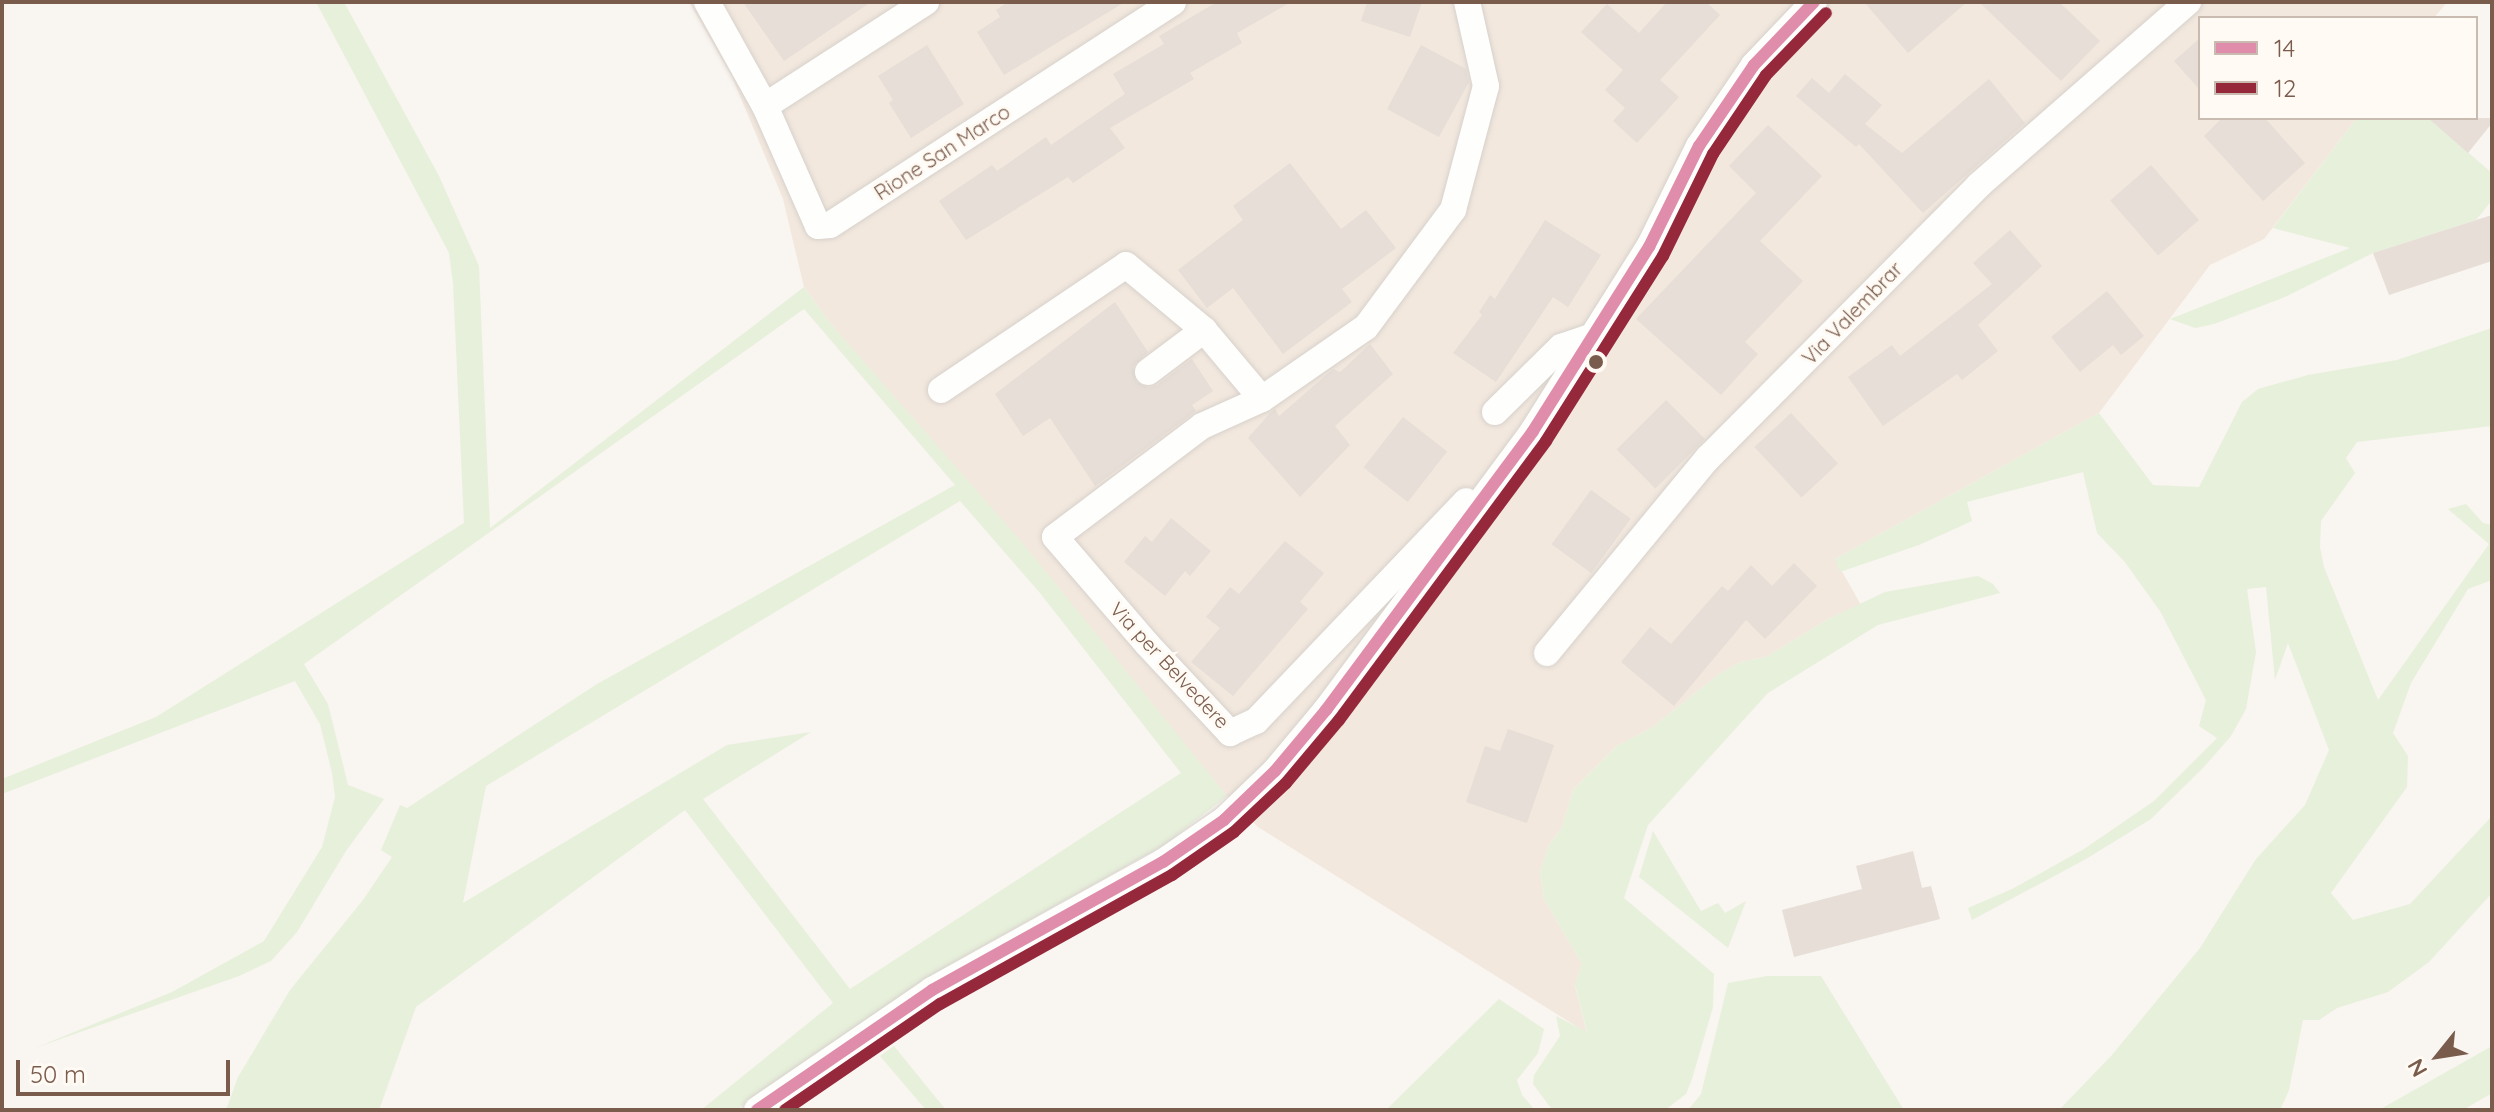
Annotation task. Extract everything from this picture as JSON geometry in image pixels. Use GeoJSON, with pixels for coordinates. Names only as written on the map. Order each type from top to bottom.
{"type":"FeatureCollection","features":[{"type":"Feature","properties":{"kind":"street","name":"Rione San Marco"},"geometry":{"type":"LineString","coordinates":[[707,2],[765,106],[818,226],[830,225],[1173,2]]}},
{"type":"Feature","properties":{"kind":"street"},"geometry":{"type":"LineString","coordinates":[[765,106],[926,2]]}},
{"type":"Feature","properties":{"kind":"street","name":"Via per Belvedere"},"geometry":{"type":"LineString","coordinates":[[1467,2],[1486,86],[1453,210],[1366,327],[1262,399],[1202,426],[1055,537],[1147,644],[1230,733],[1256,721],[1533,431]]}},
{"type":"Feature","properties":{"kind":"street","name":"Via per Belvedere"},"geometry":{"type":"LineString","coordinates":[[757,1110],[932,990],[1163,862],[1224,820],[1275,771],[1326,710],[1533,431],[1649,247],[1699,146],[1754,65],[1814,2]]}},
{"type":"Feature","properties":{"kind":"street","name":"Via Valembrar"},"geometry":{"type":"LineString","coordinates":[[1547,653],[1653,521],[1719,447],[1979,185],[2188,2]]}},
{"type":"Feature","properties":{"kind":"street"},"geometry":{"type":"LineString","coordinates":[[941,390],[1126,265],[1204,330],[1262,399]]}},
{"type":"Feature","properties":{"kind":"street"},"geometry":{"type":"LineString","coordinates":[[1148,372],[1204,330]]}},
{"type":"Feature","properties":{"kind":"street"},"geometry":{"type":"LineString","coordinates":[[1495,412],[1561,347],[1596,335]]}},
{"type":"Feature","properties":{"kind":"shaded area"},"geometry":{"type":"Polygon","coordinates":[[[689,2],[2447,2],[2436,16],[2198,16],[2198,120],[2355,120],[2264,239],[2210,265],[2099,413],[1835,559],[1861,605],[1830,618],[1766,657],[1741,662],[1719,674],[1653,727],[1617,746],[1573,790],[1562,828],[1549,845],[1540,872],[1544,899],[1582,964],[1575,986],[1587,1033],[1258,827],[1227,796],[831,324],[804,287],[783,199],[732,77],[689,2]]]}},
{"type":"Feature","properties":{"kind":"green space"},"geometry":{"type":"Polygon","coordinates":[[[316,2],[344,2],[439,176],[479,266],[490,528],[804,287],[831,324],[1026,547],[1227,796],[1164,845],[944,968],[736,1110],[701,1110],[833,1003],[685,810],[416,1007],[379,1110],[226,1110],[238,1077],[290,990],[363,900],[392,857],[381,850],[400,805],[407,808],[597,684],[955,485],[804,309],[304,664],[328,704],[348,785],[384,799],[346,851],[297,932],[271,961],[239,976],[35,1048],[172,992],[264,941],[322,847],[335,797],[332,773],[320,724],[295,681],[2,794],[2,779],[156,717],[464,523],[449,253],[316,2]],[[960,501],[486,786],[463,903],[727,745],[811,732],[703,799],[850,989],[1181,773],[1040,593],[960,501]]]}},
{"type":"Feature","properties":{"kind":"green space"},"geometry":{"type":"Polygon","coordinates":[[[2355,120],[2430,120],[2492,173],[2492,200],[2476,220],[2373,253],[2285,297],[2214,324],[2195,328],[2170,319],[2350,248],[2273,228],[2355,120]]]}},
{"type":"Feature","properties":{"kind":"green space"},"geometry":{"type":"Polygon","coordinates":[[[2492,328],[2492,426],[2357,442],[2346,458],[2355,473],[2321,521],[2320,547],[2324,567],[2378,700],[2489,544],[2448,509],[2466,504],[2483,523],[2492,525],[2492,580],[2468,589],[2411,683],[2393,733],[2408,756],[2407,787],[2331,893],[2353,920],[2410,904],[2492,816],[2492,893],[2429,962],[2388,992],[2337,1008],[2319,1020],[2303,1020],[2289,1090],[2280,1110],[2059,1110],[2112,1055],[2200,948],[2256,859],[2305,805],[2329,750],[2288,643],[2275,680],[2266,587],[2247,589],[2256,652],[2246,709],[2231,736],[2204,767],[2151,819],[2086,859],[1972,920],[1968,908],[2012,889],[2084,849],[2154,801],[2217,738],[2199,726],[2206,700],[2160,611],[2124,561],[2097,533],[2083,472],[1967,502],[1972,521],[1919,545],[1840,572],[1835,559],[2099,413],[2153,485],[2199,487],[2242,402],[2258,389],[2308,375],[2397,360],[2492,328]]]}},
{"type":"Feature","properties":{"kind":"green space"},"geometry":{"type":"Polygon","coordinates":[[[1978,576],[1993,584],[2000,593],[1878,625],[1768,693],[1648,825],[1624,898],[1714,974],[1713,1007],[1692,1079],[1686,1094],[1665,1110],[1551,1108],[1533,1084],[1534,1075],[1560,1036],[1556,1016],[1587,1032],[1575,985],[1582,964],[1544,899],[1540,872],[1549,845],[1562,828],[1573,790],[1617,746],[1653,727],[1719,674],[1741,662],[1766,657],[1830,618],[1885,592],[1978,576]]]}},
{"type":"Feature","properties":{"kind":"green space"},"geometry":{"type":"Polygon","coordinates":[[[1653,831],[1701,911],[1718,903],[1725,913],[1746,901],[1728,948],[1639,877],[1653,831]]]}},
{"type":"Feature","properties":{"kind":"green space"},"geometry":{"type":"Polygon","coordinates":[[[1767,976],[1821,976],[1904,1110],[1688,1110],[1701,1094],[1728,983],[1767,976]]]}},
{"type":"Feature","properties":{"kind":"green space"},"geometry":{"type":"Polygon","coordinates":[[[1499,999],[1544,1029],[1538,1053],[1517,1080],[1522,1095],[1535,1110],[1386,1110],[1499,999]]]}},
{"type":"Feature","properties":{"kind":"green space"},"geometry":{"type":"Polygon","coordinates":[[[894,1046],[946,1110],[926,1110],[880,1056],[894,1046]]]}},
{"type":"Feature","properties":{"kind":"green space"},"geometry":{"type":"Polygon","coordinates":[[[2492,1046],[2492,1093],[2463,1110],[2379,1110],[2492,1046]]]}},
{"type":"Feature","properties":{"kind":"building"},"geometry":{"type":"Polygon","coordinates":[[[743,2],[871,2],[784,61],[743,2]]]}},
{"type":"Feature","properties":{"kind":"building"},"geometry":{"type":"Polygon","coordinates":[[[1008,2],[1125,2],[1004,75],[977,32],[1000,17],[996,10],[1008,2]]]}},
{"type":"Feature","properties":{"kind":"building"},"geometry":{"type":"Polygon","coordinates":[[[1217,2],[1291,2],[1237,33],[1242,43],[1190,73],[1194,79],[1110,128],[1125,148],[1073,183],[1068,177],[966,240],[939,201],[992,165],[997,171],[1046,137],[1051,145],[1125,94],[1113,74],[1164,44],[1159,36],[1217,2]]]}},
{"type":"Feature","properties":{"kind":"building"},"geometry":{"type":"Polygon","coordinates":[[[1367,2],[1422,2],[1410,37],[1361,21],[1367,2]]]}},
{"type":"Feature","properties":{"kind":"building"},"geometry":{"type":"Polygon","coordinates":[[[1667,2],[1706,2],[1720,15],[1660,80],[1679,97],[1637,143],[1613,121],[1625,108],[1605,90],[1623,70],[1581,32],[1607,4],[1639,33],[1667,2]]]}},
{"type":"Feature","properties":{"kind":"building"},"geometry":{"type":"Polygon","coordinates":[[[1864,2],[1967,2],[1908,53],[1864,2]]]}},
{"type":"Feature","properties":{"kind":"building"},"geometry":{"type":"Polygon","coordinates":[[[1979,2],[2059,2],[2100,41],[2061,81],[1979,2]]]}},
{"type":"Feature","properties":{"kind":"building"},"geometry":{"type":"Polygon","coordinates":[[[2198,40],[2198,88],[2174,61],[2198,40]]]}},
{"type":"Feature","properties":{"kind":"building"},"geometry":{"type":"Polygon","coordinates":[[[927,45],[964,104],[911,138],[889,103],[893,100],[878,76],[927,45]]]}},
{"type":"Feature","properties":{"kind":"building"},"geometry":{"type":"Polygon","coordinates":[[[1421,45],[1466,69],[1469,82],[1439,137],[1387,109],[1421,45]]]}},
{"type":"Feature","properties":{"kind":"building"},"geometry":{"type":"Polygon","coordinates":[[[1845,74],[1882,105],[1865,124],[1902,153],[1989,79],[2025,123],[1923,213],[1859,144],[1856,147],[1796,96],[1812,78],[1829,93],[1845,74]]]}},
{"type":"Feature","properties":{"kind":"building"},"geometry":{"type":"Polygon","coordinates":[[[2492,118],[2492,123],[2468,153],[2430,120],[2492,118]]]}},
{"type":"Feature","properties":{"kind":"building"},"geometry":{"type":"Polygon","coordinates":[[[2220,120],[2267,120],[2305,163],[2263,201],[2204,136],[2220,120]]]}},
{"type":"Feature","properties":{"kind":"building"},"geometry":{"type":"Polygon","coordinates":[[[1768,125],[1822,176],[1760,241],[1803,281],[1745,342],[1758,354],[1721,395],[1636,319],[1756,193],[1729,166],[1768,125]]]}},
{"type":"Feature","properties":{"kind":"building"},"geometry":{"type":"Polygon","coordinates":[[[1290,163],[1341,229],[1366,210],[1396,248],[1342,289],[1352,302],[1283,354],[1233,288],[1207,308],[1178,270],[1243,220],[1233,206],[1290,163]]]}},
{"type":"Feature","properties":{"kind":"building"},"geometry":{"type":"Polygon","coordinates":[[[2151,165],[2199,220],[2158,256],[2110,200],[2151,165]]]}},
{"type":"Feature","properties":{"kind":"building"},"geometry":{"type":"Polygon","coordinates":[[[2492,215],[2492,261],[2389,295],[2373,253],[2492,215]]]}},
{"type":"Feature","properties":{"kind":"building"},"geometry":{"type":"Polygon","coordinates":[[[1545,220],[1601,255],[1568,307],[1553,297],[1496,382],[1453,353],[1482,315],[1479,312],[1490,295],[1495,299],[1545,220]]]}},
{"type":"Feature","properties":{"kind":"building"},"geometry":{"type":"Polygon","coordinates":[[[2010,230],[2042,266],[1978,325],[1998,351],[1962,380],[1957,374],[1883,426],[1848,377],[1892,345],[1900,356],[1992,284],[1973,263],[2010,230]]]}},
{"type":"Feature","properties":{"kind":"building"},"geometry":{"type":"Polygon","coordinates":[[[2107,291],[2144,336],[2121,355],[2113,345],[2080,372],[2051,337],[2107,291]]]}},
{"type":"Feature","properties":{"kind":"building"},"geometry":{"type":"Polygon","coordinates":[[[1115,302],[1148,352],[1133,366],[1136,382],[1149,388],[1157,385],[1192,359],[1213,391],[1192,405],[1196,411],[1095,486],[1050,418],[1023,436],[995,394],[1115,302]]]}},
{"type":"Feature","properties":{"kind":"building"},"geometry":{"type":"Polygon","coordinates":[[[1370,344],[1393,374],[1335,426],[1350,445],[1300,497],[1248,438],[1271,412],[1275,409],[1279,416],[1333,369],[1340,372],[1370,344]]]}},
{"type":"Feature","properties":{"kind":"building"},"geometry":{"type":"Polygon","coordinates":[[[1666,400],[1705,439],[1655,488],[1617,449],[1666,400]]]}},
{"type":"Feature","properties":{"kind":"building"},"geometry":{"type":"Polygon","coordinates":[[[1791,413],[1838,463],[1801,498],[1754,447],[1791,413]]]}},
{"type":"Feature","properties":{"kind":"building"},"geometry":{"type":"Polygon","coordinates":[[[1403,417],[1447,451],[1408,502],[1364,467],[1403,417]]]}},
{"type":"Feature","properties":{"kind":"building"},"geometry":{"type":"Polygon","coordinates":[[[1591,490],[1631,519],[1591,573],[1552,544],[1591,490]]]}},
{"type":"Feature","properties":{"kind":"building"},"geometry":{"type":"Polygon","coordinates":[[[1171,518],[1211,551],[1190,576],[1185,571],[1165,596],[1124,562],[1145,536],[1152,542],[1171,518]]]}},
{"type":"Feature","properties":{"kind":"building"},"geometry":{"type":"Polygon","coordinates":[[[1285,541],[1324,573],[1300,602],[1308,609],[1233,696],[1191,662],[1220,628],[1206,617],[1230,587],[1239,594],[1285,541]]]}},
{"type":"Feature","properties":{"kind":"building"},"geometry":{"type":"Polygon","coordinates":[[[1794,563],[1817,586],[1765,639],[1746,620],[1674,706],[1621,662],[1650,627],[1671,644],[1722,586],[1728,591],[1751,565],[1772,586],[1794,563]]]}},
{"type":"Feature","properties":{"kind":"building"},"geometry":{"type":"Polygon","coordinates":[[[1508,729],[1554,745],[1527,823],[1466,802],[1485,746],[1500,751],[1508,729]]]}},
{"type":"Feature","properties":{"kind":"building"},"geometry":{"type":"Polygon","coordinates":[[[1913,851],[1922,888],[1931,886],[1940,919],[1794,957],[1782,910],[1862,889],[1856,866],[1913,851]]]}},
{"type":"Feature","properties":{"kind":"transit line","name":"14"},"geometry":{"type":"LineString","coordinates":[[757,1110],[932,990],[1163,862],[1224,820],[1275,771],[1326,710],[1533,431],[1649,247],[1699,146],[1754,65],[1814,2]]}},
{"type":"Feature","properties":{"kind":"transit line","name":"12"},"geometry":{"type":"LineString","coordinates":[[785,1110],[940,1004],[1172,875],[1234,832],[1286,783],[1339,720],[1546,441],[1663,256],[1713,154],[1766,75],[1826,13]]}}]}
